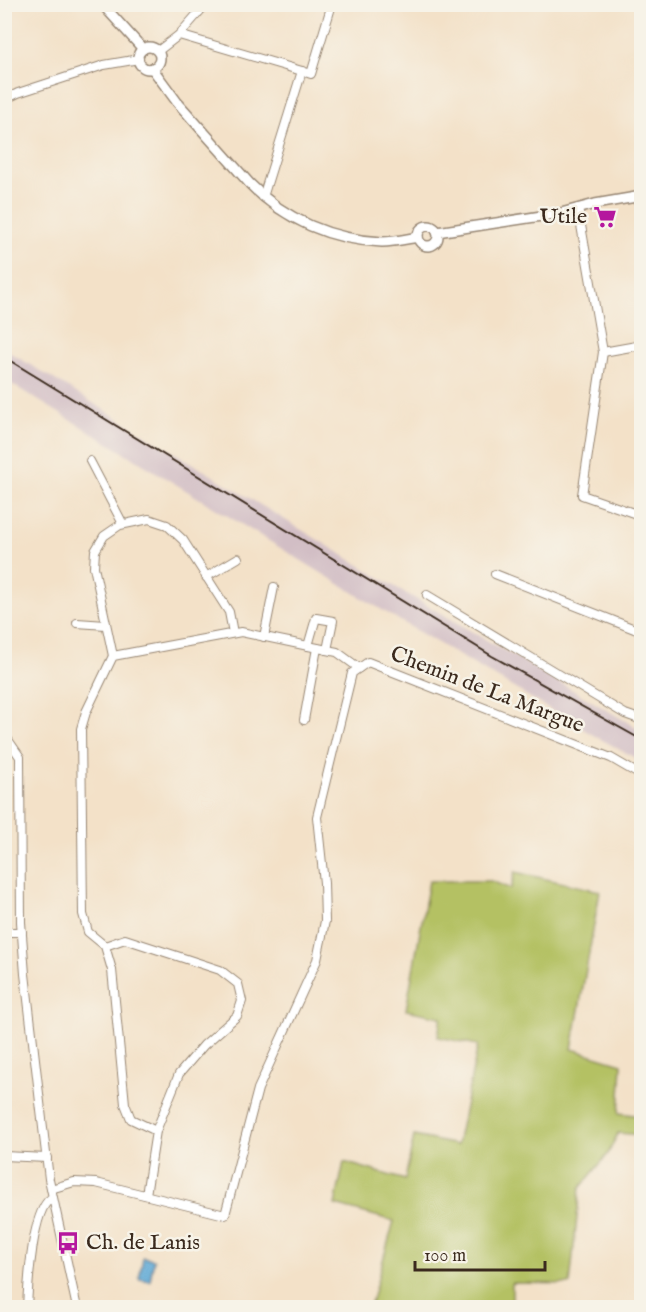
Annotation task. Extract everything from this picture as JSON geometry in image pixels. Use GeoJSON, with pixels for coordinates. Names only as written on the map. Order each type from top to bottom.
{"type":"FeatureCollection","features":[{"type":"Feature","properties":{"kind":"street"},"geometry":{"type":"LineString","coordinates":[[102,4],[143,49]]}},
{"type":"Feature","properties":{"kind":"street"},"geometry":{"type":"LineString","coordinates":[[158,51],[179,35],[206,4]]}},
{"type":"Feature","properties":{"kind":"street"},"geometry":{"type":"LineString","coordinates":[[179,35],[310,74],[332,4]]}},
{"type":"Feature","properties":{"kind":"street"},"geometry":{"type":"LineString","coordinates":[[152,68],[160,58],[158,51],[150,47],[143,49],[139,54],[144,67],[152,68],[177,102],[263,197],[290,217],[351,239],[384,242],[418,237],[419,231],[425,226],[434,227],[437,232],[561,213],[642,196]]}},
{"type":"Feature","properties":{"kind":"street"},"geometry":{"type":"LineString","coordinates":[[4,100],[18,93],[104,65],[139,59]]}},
{"type":"Feature","properties":{"kind":"street"},"geometry":{"type":"LineString","coordinates":[[263,197],[302,70]]}},
{"type":"Feature","properties":{"kind":"street"},"geometry":{"type":"LineString","coordinates":[[578,208],[603,352],[582,495],[642,516]]}},
{"type":"Feature","properties":{"kind":"street"},"geometry":{"type":"LineString","coordinates":[[603,352],[642,345]]}},
{"type":"Feature","properties":{"kind":"street"},"geometry":{"type":"LineString","coordinates":[[90,461],[123,524]]}},
{"type":"Feature","properties":{"kind":"street"},"geometry":{"type":"LineString","coordinates":[[156,1131],[131,1119],[125,1104],[116,1036],[112,970],[105,946],[88,932],[83,914],[81,729],[86,712],[113,656],[94,567],[95,551],[104,536],[123,524],[149,519],[166,525],[183,540],[229,612],[233,633]]}},
{"type":"Feature","properties":{"kind":"street"},"geometry":{"type":"LineString","coordinates":[[206,577],[238,558]]}},
{"type":"Feature","properties":{"kind":"street"},"geometry":{"type":"LineString","coordinates":[[495,574],[642,632]]}},
{"type":"Feature","properties":{"kind":"street"},"geometry":{"type":"LineString","coordinates":[[264,637],[274,587]]}},
{"type":"Feature","properties":{"kind":"street"},"geometry":{"type":"LineString","coordinates":[[427,595],[625,714],[642,720]]}},
{"type":"Feature","properties":{"kind":"street"},"geometry":{"type":"LineString","coordinates":[[308,646],[315,618],[333,621],[327,650]]}},
{"type":"Feature","properties":{"kind":"street"},"geometry":{"type":"LineString","coordinates":[[77,623],[106,624]]}},
{"type":"Feature","properties":{"kind":"street"},"geometry":{"type":"LineString","coordinates":[[113,656],[241,632],[337,652],[359,668]]}},
{"type":"Feature","properties":{"kind":"street"},"geometry":{"type":"LineString","coordinates":[[304,720],[317,648]]}},
{"type":"Feature","properties":{"kind":"street","name":"Chemin de La Margue"},"geometry":{"type":"LineString","coordinates":[[51,1194],[82,1182],[96,1183],[225,1215],[258,1089],[317,960],[325,921],[324,883],[317,817],[352,673],[359,668],[368,662],[588,748],[642,776]]}},
{"type":"Feature","properties":{"kind":"street"},"geometry":{"type":"LineString","coordinates":[[4,734],[20,757],[22,932],[25,974],[51,1194],[77,1308]]}},
{"type":"Feature","properties":{"kind":"street"},"geometry":{"type":"LineString","coordinates":[[4,932],[22,932]]}},
{"type":"Feature","properties":{"kind":"street"},"geometry":{"type":"LineString","coordinates":[[105,946],[125,939],[220,970],[238,984],[242,1001],[237,1016],[204,1045],[179,1074],[156,1131],[146,1195]]}},
{"type":"Feature","properties":{"kind":"street"},"geometry":{"type":"LineString","coordinates":[[4,1156],[47,1158]]}},
{"type":"Feature","properties":{"kind":"street"},"geometry":{"type":"LineString","coordinates":[[27,1308],[32,1248],[43,1207],[51,1194]]}},
{"type":"Feature","properties":{"kind":"shaded area"},"geometry":{"type":"Polygon","coordinates":[[[4,349],[402,591],[641,730],[641,761],[387,613],[5,380],[4,349]]]}},
{"type":"Feature","properties":{"kind":"green space"},"geometry":{"type":"Polygon","coordinates":[[[515,872],[600,891],[572,1049],[622,1064],[619,1113],[641,1116],[641,1135],[618,1133],[608,1154],[580,1188],[570,1284],[512,1283],[512,1307],[370,1307],[394,1221],[335,1205],[344,1162],[405,1180],[414,1136],[457,1145],[478,1045],[438,1037],[441,1017],[406,1010],[429,881],[491,881],[511,889],[515,872]]]}},
{"type":"Feature","properties":{"kind":"water"},"geometry":{"type":"Polygon","coordinates":[[[143,1257],[154,1259],[150,1281],[139,1279],[143,1257]]]}},
{"type":"Feature","properties":{"kind":"railway"},"geometry":{"type":"LineString","coordinates":[[4,357],[492,656],[642,740]]}},
{"type":"Feature","properties":{"kind":"place","name":"Utile"},"geometry":{"type":"Point","coordinates":[605,217]}},
{"type":"Feature","properties":{"kind":"place","name":"Ch. de Lanis"},"geometry":{"type":"Point","coordinates":[68,1243]}}]}
